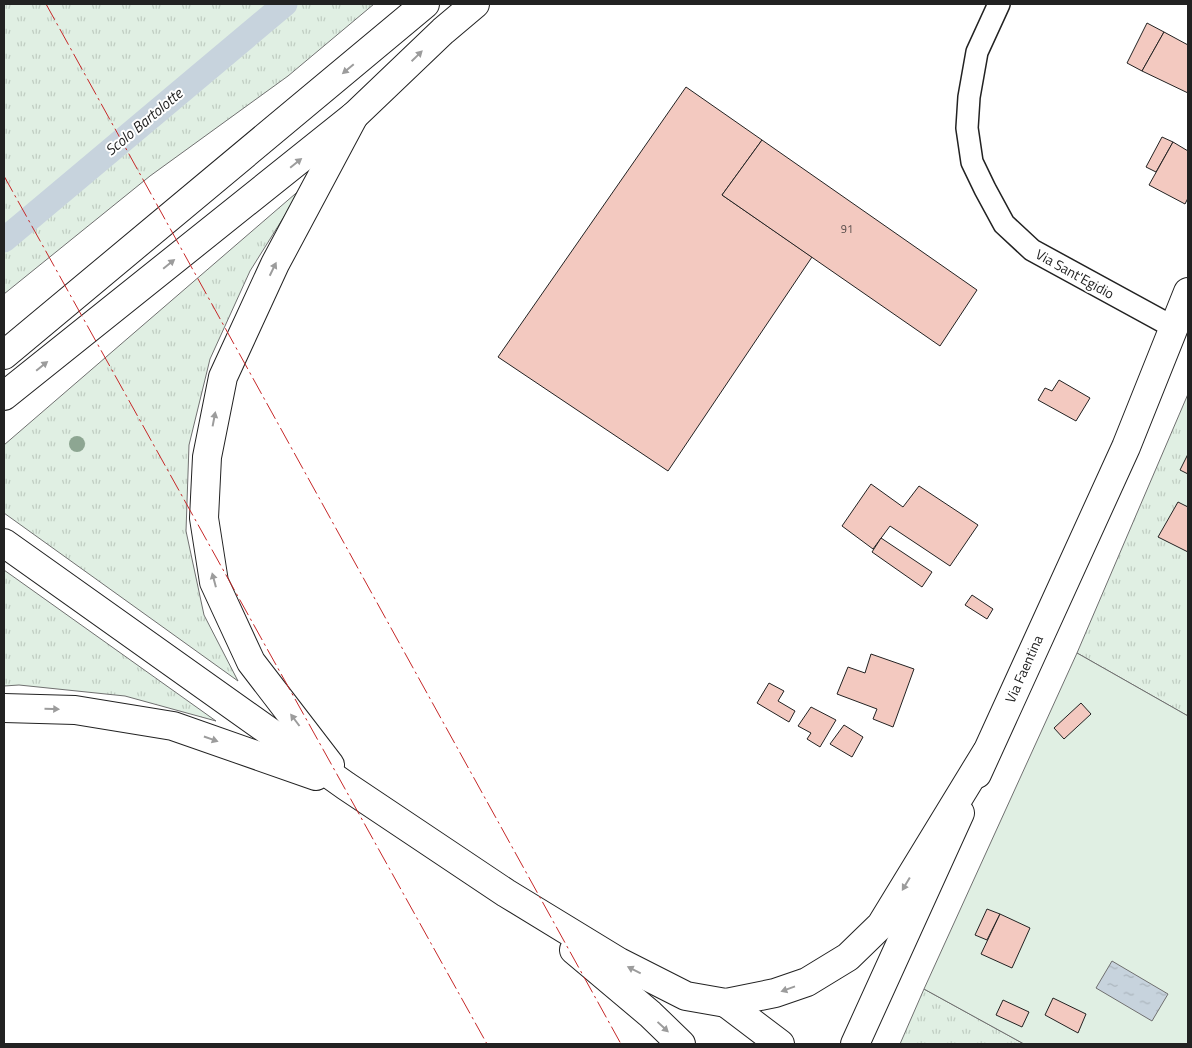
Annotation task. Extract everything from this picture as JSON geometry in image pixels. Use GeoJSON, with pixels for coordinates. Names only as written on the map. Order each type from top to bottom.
{"type":"FeatureCollection","features":[{"type":"Feature","properties":{"kind":"main road"},"geometry":{"type":"LineString","coordinates":[[4,355],[425,4]]}},
{"type":"Feature","properties":{"kind":"main road"},"geometry":{"type":"LineString","coordinates":[[4,396],[354,116],[443,31],[475,4]]}},
{"type":"Feature","properties":{"kind":"main road"},"geometry":{"type":"LineString","coordinates":[[4,335],[324,88]]}},
{"type":"Feature","properties":{"kind":"main road"},"geometry":{"type":"LineString","coordinates":[[346,786],[251,662],[214,582],[204,518],[207,457],[223,377],[275,264],[354,116]]}},
{"type":"Feature","properties":{"kind":"main road","name":"Via Faentina"},"geometry":{"type":"LineString","coordinates":[[855,1044],[1126,446],[1188,292]]}},
{"type":"Feature","properties":{"kind":"main road"},"geometry":{"type":"LineString","coordinates":[[4,544],[346,786],[506,893],[619,962],[686,996],[726,1003],[775,993],[807,982],[848,957],[881,925],[986,753]]}},
{"type":"Feature","properties":{"kind":"main road"},"geometry":{"type":"LineString","coordinates":[[4,708],[75,710],[173,726],[346,786]]}},
{"type":"Feature","properties":{"kind":"main road"},"geometry":{"type":"LineString","coordinates":[[506,893],[650,1014],[681,1044]]}},
{"type":"Feature","properties":{"kind":"main road"},"geometry":{"type":"LineString","coordinates":[[726,1003],[780,1044]]}},
{"type":"Feature","properties":{"kind":"street","name":"Via Sant'Egidio"},"geometry":{"type":"LineString","coordinates":[[1000,4],[977,52],[968,97],[967,128],[972,162],[985,189],[1004,224],[1032,250],[1173,327]]}},
{"type":"Feature","properties":{"kind":"green space"},"geometry":{"type":"Polygon","coordinates":[[[4,4],[374,4],[288,76],[150,176],[4,294],[4,4]]]}},
{"type":"Feature","properties":{"kind":"green space"},"geometry":{"type":"Polygon","coordinates":[[[302,188],[250,271],[210,359],[189,445],[186,531],[204,615],[238,681],[4,513],[4,445],[302,188]]]}},
{"type":"Feature","properties":{"kind":"green space"},"geometry":{"type":"Polygon","coordinates":[[[1188,394],[1188,716],[1077,653],[1188,394]]]}},
{"type":"Feature","properties":{"kind":"green space"},"geometry":{"type":"Polygon","coordinates":[[[4,570],[216,721],[125,696],[19,685],[4,686],[4,570]]]}},
{"type":"Feature","properties":{"kind":"green space"},"geometry":{"type":"Polygon","coordinates":[[[1077,653],[1188,716],[1188,1044],[1024,1044],[924,989],[1077,653]]]}},
{"type":"Feature","properties":{"kind":"green space"},"geometry":{"type":"Polygon","coordinates":[[[924,989],[1024,1044],[900,1044],[924,989]]]}},
{"type":"Feature","properties":{"kind":"water"},"geometry":{"type":"Polygon","coordinates":[[[1112,961],[1168,994],[1152,1021],[1096,988],[1112,961]]]}},
{"type":"Feature","properties":{"kind":"building"},"geometry":{"type":"Polygon","coordinates":[[[1147,23],[1164,32],[1142,71],[1127,63],[1147,23]]]}},
{"type":"Feature","properties":{"kind":"building"},"geometry":{"type":"Polygon","coordinates":[[[1164,32],[1188,45],[1188,93],[1142,71],[1164,32]]]}},
{"type":"Feature","properties":{"kind":"building"},"geometry":{"type":"Polygon","coordinates":[[[686,87],[762,140],[722,195],[812,257],[668,471],[498,357],[686,87]]]}},
{"type":"Feature","properties":{"kind":"building"},"geometry":{"type":"Polygon","coordinates":[[[1162,137],[1173,142],[1156,172],[1146,167],[1162,137]]]}},
{"type":"Feature","properties":{"kind":"building"},"geometry":{"type":"Polygon","coordinates":[[[762,140],[977,290],[940,346],[722,195],[762,140]]]}},
{"type":"Feature","properties":{"kind":"building"},"geometry":{"type":"Polygon","coordinates":[[[1173,142],[1188,151],[1188,198],[1185,204],[1149,185],[1173,142]]]}},
{"type":"Feature","properties":{"kind":"building"},"geometry":{"type":"Polygon","coordinates":[[[1059,380],[1090,398],[1076,421],[1038,400],[1045,388],[1052,391],[1059,380]]]}},
{"type":"Feature","properties":{"kind":"building"},"geometry":{"type":"Polygon","coordinates":[[[1188,454],[1188,474],[1180,470],[1188,454]]]}},
{"type":"Feature","properties":{"kind":"building"},"geometry":{"type":"Polygon","coordinates":[[[871,484],[903,507],[919,486],[978,525],[950,566],[890,526],[873,549],[842,526],[871,484]]]}},
{"type":"Feature","properties":{"kind":"building"},"geometry":{"type":"Polygon","coordinates":[[[1178,502],[1188,507],[1188,552],[1158,537],[1178,502]]]}},
{"type":"Feature","properties":{"kind":"building"},"geometry":{"type":"Polygon","coordinates":[[[881,538],[932,572],[922,587],[872,552],[881,538]]]}},
{"type":"Feature","properties":{"kind":"building"},"geometry":{"type":"Polygon","coordinates":[[[972,595],[993,609],[987,619],[965,605],[972,595]]]}},
{"type":"Feature","properties":{"kind":"building"},"geometry":{"type":"Polygon","coordinates":[[[871,654],[914,669],[893,727],[873,719],[877,709],[837,694],[848,667],[865,673],[871,654]]]}},
{"type":"Feature","properties":{"kind":"building"},"geometry":{"type":"Polygon","coordinates":[[[769,683],[784,691],[778,701],[795,711],[789,722],[757,703],[769,683]]]}},
{"type":"Feature","properties":{"kind":"building"},"geometry":{"type":"Polygon","coordinates":[[[1081,703],[1091,714],[1064,739],[1054,728],[1081,703]]]}},
{"type":"Feature","properties":{"kind":"building"},"geometry":{"type":"Polygon","coordinates":[[[811,707],[836,720],[820,747],[807,739],[811,733],[798,726],[811,707]]]}},
{"type":"Feature","properties":{"kind":"building"},"geometry":{"type":"Polygon","coordinates":[[[844,725],[863,737],[852,757],[830,744],[844,725]]]}},
{"type":"Feature","properties":{"kind":"building"},"geometry":{"type":"Polygon","coordinates":[[[987,909],[1000,914],[987,940],[975,935],[987,909]]]}},
{"type":"Feature","properties":{"kind":"building"},"geometry":{"type":"Polygon","coordinates":[[[1000,914],[1030,928],[1012,968],[981,954],[1000,914]]]}},
{"type":"Feature","properties":{"kind":"building"},"geometry":{"type":"Polygon","coordinates":[[[1053,998],[1086,1014],[1078,1033],[1045,1015],[1053,998]]]}},
{"type":"Feature","properties":{"kind":"building"},"geometry":{"type":"Polygon","coordinates":[[[1003,1000],[1029,1012],[1022,1027],[996,1015],[1003,1000]]]}},
{"type":"Feature","properties":{"kind":"waterway","name":"Scolo Bartolotte"},"geometry":{"type":"LineString","coordinates":[[4,240],[285,4]]}},
{"type":"Feature","properties":{"kind":"power"},"geometry":{"type":"LineString","coordinates":[[46,4],[621,1044]]}},
{"type":"Feature","properties":{"kind":"power"},"geometry":{"type":"LineString","coordinates":[[4,176],[487,1044]]}}]}
